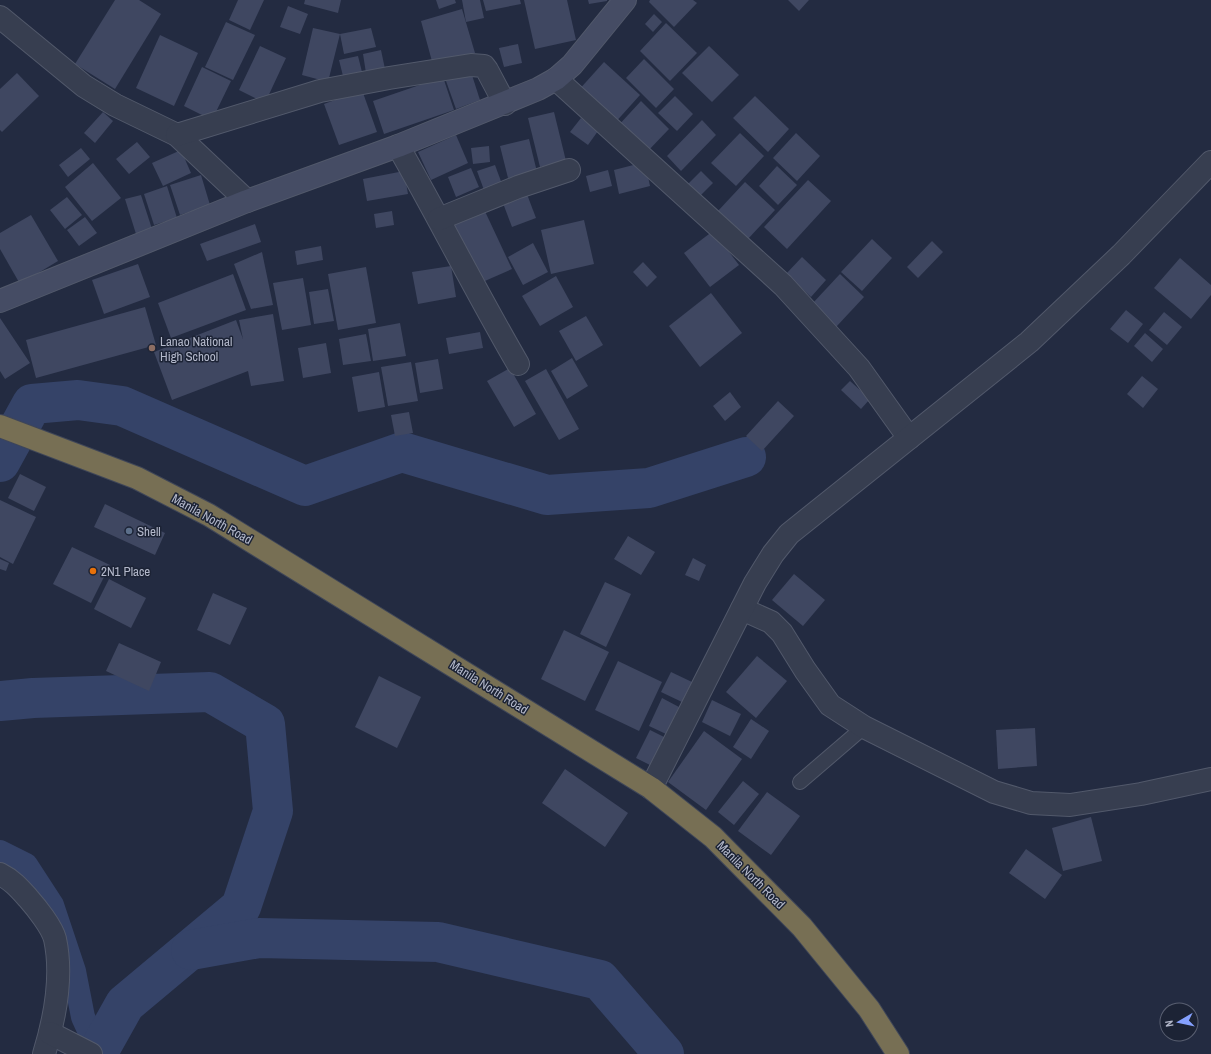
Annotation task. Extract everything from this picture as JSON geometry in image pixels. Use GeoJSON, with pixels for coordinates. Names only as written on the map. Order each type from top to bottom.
{"type":"FeatureCollection","features":[{"type":"Feature","properties":{"kind":"highway","name":"Manila North Road"},"geometry":{"type":"LineString","coordinates":[[0,426],[137,478],[209,515],[650,788],[713,837],[802,927],[869,1009],[898,1054]]}},
{"type":"Feature","properties":{"kind":"street"},"geometry":{"type":"LineString","coordinates":[[0,301],[247,201],[398,146],[505,104],[556,79],[572,64],[625,0]]}},
{"type":"Feature","properties":{"kind":"street"},"geometry":{"type":"LineString","coordinates":[[0,17],[84,86],[115,104],[178,135],[247,201]]}},
{"type":"Feature","properties":{"kind":"street"},"geometry":{"type":"LineString","coordinates":[[178,135],[320,91],[471,65],[484,66],[488,70],[505,104]]}},
{"type":"Feature","properties":{"kind":"street"},"geometry":{"type":"LineString","coordinates":[[556,79],[783,286],[859,368],[909,438]]}},
{"type":"Feature","properties":{"kind":"street"},"geometry":{"type":"LineString","coordinates":[[398,146],[518,364]]}},
{"type":"Feature","properties":{"kind":"street"},"geometry":{"type":"LineString","coordinates":[[650,788],[742,609],[769,560],[789,534],[1029,342],[1121,255],[1211,162]]}},
{"type":"Feature","properties":{"kind":"street"},"geometry":{"type":"LineString","coordinates":[[439,219],[518,187],[569,170]]}},
{"type":"Feature","properties":{"kind":"street"},"geometry":{"type":"LineString","coordinates":[[742,609],[771,622],[782,633],[805,670],[830,705],[864,727],[994,792],[1031,803],[1070,805],[1141,794],[1211,779]]}},
{"type":"Feature","properties":{"kind":"street"},"geometry":{"type":"LineString","coordinates":[[0,874],[11,879],[37,908],[55,937],[57,974],[55,1016],[44,1054]]}},
{"type":"Feature","properties":{"kind":"street"},"geometry":{"type":"LineString","coordinates":[[50,1033],[90,1053]]}},
{"type":"Feature","properties":{"kind":"lane"},"geometry":{"type":"LineString","coordinates":[[800,782],[864,727]]}},
{"type":"Feature","properties":{"kind":"building"},"geometry":{"type":"Polygon","coordinates":[[[115,0],[139,0],[161,14],[115,89],[75,64],[115,0]]]}},
{"type":"Feature","properties":{"kind":"building"},"geometry":{"type":"Polygon","coordinates":[[[238,0],[264,0],[250,30],[229,20],[238,0]]]}},
{"type":"Feature","properties":{"kind":"building"},"geometry":{"type":"Polygon","coordinates":[[[305,0],[341,0],[338,13],[304,4],[305,0]]]}},
{"type":"Feature","properties":{"kind":"building"},"geometry":{"type":"Polygon","coordinates":[[[436,0],[455,0],[456,3],[439,9],[436,0]]]}},
{"type":"Feature","properties":{"kind":"building"},"geometry":{"type":"Polygon","coordinates":[[[462,0],[480,0],[484,18],[466,22],[462,0]]]}},
{"type":"Feature","properties":{"kind":"building"},"geometry":{"type":"Polygon","coordinates":[[[483,0],[520,0],[521,4],[486,11],[483,0]]]}},
{"type":"Feature","properties":{"kind":"building"},"geometry":{"type":"Polygon","coordinates":[[[524,0],[567,0],[576,40],[535,49],[524,0]]]}},
{"type":"Feature","properties":{"kind":"building"},"geometry":{"type":"Polygon","coordinates":[[[588,0],[607,0],[607,1],[589,4],[588,0]]]}},
{"type":"Feature","properties":{"kind":"building"},"geometry":{"type":"Polygon","coordinates":[[[650,0],[693,0],[697,3],[674,27],[649,2],[650,0]]]}},
{"type":"Feature","properties":{"kind":"building"},"geometry":{"type":"Polygon","coordinates":[[[788,0],[809,0],[799,11],[788,0]]]}},
{"type":"Feature","properties":{"kind":"building"},"geometry":{"type":"Polygon","coordinates":[[[288,6],[308,14],[300,34],[280,27],[288,6]]]}},
{"type":"Feature","properties":{"kind":"building"},"geometry":{"type":"Polygon","coordinates":[[[462,9],[475,53],[433,65],[421,21],[462,9]]]}},
{"type":"Feature","properties":{"kind":"building"},"geometry":{"type":"Polygon","coordinates":[[[654,14],[662,22],[653,32],[645,24],[654,14]]]}},
{"type":"Feature","properties":{"kind":"building"},"geometry":{"type":"Polygon","coordinates":[[[226,22],[255,35],[233,80],[205,67],[226,22]]]}},
{"type":"Feature","properties":{"kind":"building"},"geometry":{"type":"Polygon","coordinates":[[[666,23],[697,53],[670,81],[640,51],[666,23]]]}},
{"type":"Feature","properties":{"kind":"building"},"geometry":{"type":"Polygon","coordinates":[[[313,28],[340,34],[328,82],[302,75],[313,28]]]}},
{"type":"Feature","properties":{"kind":"building"},"geometry":{"type":"Polygon","coordinates":[[[371,28],[376,47],[344,54],[340,34],[371,28]]]}},
{"type":"Feature","properties":{"kind":"building"},"geometry":{"type":"Polygon","coordinates":[[[160,35],[198,53],[174,106],[136,88],[160,35]]]}},
{"type":"Feature","properties":{"kind":"building"},"geometry":{"type":"Polygon","coordinates":[[[518,44],[522,63],[504,67],[499,48],[518,44]]]}},
{"type":"Feature","properties":{"kind":"building"},"geometry":{"type":"Polygon","coordinates":[[[260,46],[286,58],[265,103],[239,90],[260,46]]]}},
{"type":"Feature","properties":{"kind":"building"},"geometry":{"type":"Polygon","coordinates":[[[709,46],[739,75],[712,102],[682,73],[709,46]]]}},
{"type":"Feature","properties":{"kind":"building"},"geometry":{"type":"Polygon","coordinates":[[[381,50],[385,69],[366,73],[363,54],[381,50]]]}},
{"type":"Feature","properties":{"kind":"building"},"geometry":{"type":"Polygon","coordinates":[[[358,56],[363,76],[344,80],[339,60],[358,56]]]}},
{"type":"Feature","properties":{"kind":"building"},"geometry":{"type":"Polygon","coordinates":[[[644,59],[674,89],[656,108],[626,78],[644,59]]]}},
{"type":"Feature","properties":{"kind":"building"},"geometry":{"type":"Polygon","coordinates":[[[604,62],[640,95],[613,125],[577,92],[604,62]]]}},
{"type":"Feature","properties":{"kind":"building"},"geometry":{"type":"Polygon","coordinates":[[[202,67],[231,81],[212,120],[184,106],[202,67]]]}},
{"type":"Feature","properties":{"kind":"building"},"geometry":{"type":"Polygon","coordinates":[[[471,72],[480,100],[456,109],[446,81],[471,72]]]}},
{"type":"Feature","properties":{"kind":"building"},"geometry":{"type":"Polygon","coordinates":[[[17,73],[39,96],[2,132],[0,130],[0,89],[17,73]]]}},
{"type":"Feature","properties":{"kind":"building"},"geometry":{"type":"Polygon","coordinates":[[[443,77],[454,110],[384,134],[373,101],[443,77]]]}},
{"type":"Feature","properties":{"kind":"building"},"geometry":{"type":"Polygon","coordinates":[[[362,90],[377,132],[339,145],[324,104],[362,90]]]}},
{"type":"Feature","properties":{"kind":"building"},"geometry":{"type":"Polygon","coordinates":[[[675,96],[693,114],[677,131],[658,113],[675,96]]]}},
{"type":"Feature","properties":{"kind":"building"},"geometry":{"type":"Polygon","coordinates":[[[755,96],[789,129],[768,152],[733,118],[755,96]]]}},
{"type":"Feature","properties":{"kind":"building"},"geometry":{"type":"Polygon","coordinates":[[[641,101],[669,129],[645,154],[617,127],[641,101]]]}},
{"type":"Feature","properties":{"kind":"building"},"geometry":{"type":"Polygon","coordinates":[[[103,112],[113,121],[95,143],[84,133],[103,112]]]}},
{"type":"Feature","properties":{"kind":"building"},"geometry":{"type":"Polygon","coordinates":[[[554,112],[566,161],[540,167],[528,118],[554,112]]]}},
{"type":"Feature","properties":{"kind":"building"},"geometry":{"type":"Polygon","coordinates":[[[581,118],[598,131],[588,145],[570,132],[581,118]]]}},
{"type":"Feature","properties":{"kind":"building"},"geometry":{"type":"Polygon","coordinates":[[[702,120],[716,135],[681,171],[667,156],[702,120]]]}},
{"type":"Feature","properties":{"kind":"building"},"geometry":{"type":"Polygon","coordinates":[[[740,133],[764,156],[736,186],[711,163],[740,133]]]}},
{"type":"Feature","properties":{"kind":"building"},"geometry":{"type":"Polygon","coordinates":[[[796,133],[820,156],[797,181],[773,158],[796,133]]]}},
{"type":"Feature","properties":{"kind":"building"},"geometry":{"type":"Polygon","coordinates":[[[456,135],[468,163],[431,180],[418,152],[456,135]]]}},
{"type":"Feature","properties":{"kind":"building"},"geometry":{"type":"Polygon","coordinates":[[[529,139],[537,172],[508,178],[500,146],[529,139]]]}},
{"type":"Feature","properties":{"kind":"building"},"geometry":{"type":"Polygon","coordinates":[[[137,142],[150,157],[129,174],[116,159],[137,142]]]}},
{"type":"Feature","properties":{"kind":"building"},"geometry":{"type":"Polygon","coordinates":[[[489,146],[490,162],[473,164],[471,148],[489,146]]]}},
{"type":"Feature","properties":{"kind":"building"},"geometry":{"type":"Polygon","coordinates":[[[81,148],[90,159],[68,177],[59,165],[81,148]]]}},
{"type":"Feature","properties":{"kind":"building"},"geometry":{"type":"Polygon","coordinates":[[[181,150],[191,173],[163,186],[152,163],[181,150]]]}},
{"type":"Feature","properties":{"kind":"building"},"geometry":{"type":"Polygon","coordinates":[[[645,162],[650,186],[619,194],[614,170],[645,162]]]}},
{"type":"Feature","properties":{"kind":"building"},"geometry":{"type":"Polygon","coordinates":[[[93,163],[121,198],[92,221],[65,187],[93,163]]]}},
{"type":"Feature","properties":{"kind":"building"},"geometry":{"type":"Polygon","coordinates":[[[495,165],[502,184],[484,190],[477,171],[495,165]]]}},
{"type":"Feature","properties":{"kind":"building"},"geometry":{"type":"Polygon","coordinates":[[[777,166],[797,185],[778,205],[759,186],[777,166]]]}},
{"type":"Feature","properties":{"kind":"building"},"geometry":{"type":"Polygon","coordinates":[[[471,168],[479,187],[456,197],[448,177],[471,168]]]}},
{"type":"Feature","properties":{"kind":"building"},"geometry":{"type":"Polygon","coordinates":[[[608,170],[612,186],[590,192],[586,176],[608,170]]]}},
{"type":"Feature","properties":{"kind":"building"},"geometry":{"type":"Polygon","coordinates":[[[404,171],[408,194],[367,201],[363,179],[404,171]]]}},
{"type":"Feature","properties":{"kind":"building"},"geometry":{"type":"Polygon","coordinates":[[[701,171],[713,183],[698,198],[686,186],[701,171]]]}},
{"type":"Feature","properties":{"kind":"building"},"geometry":{"type":"Polygon","coordinates":[[[201,175],[210,205],[180,215],[170,185],[201,175]]]}},
{"type":"Feature","properties":{"kind":"building"},"geometry":{"type":"Polygon","coordinates":[[[808,180],[831,201],[787,249],[764,227],[808,180]]]}},
{"type":"Feature","properties":{"kind":"building"},"geometry":{"type":"Polygon","coordinates":[[[745,182],[775,210],[747,240],[717,212],[745,182]]]}},
{"type":"Feature","properties":{"kind":"building"},"geometry":{"type":"Polygon","coordinates":[[[167,186],[177,218],[154,225],[144,194],[167,186]]]}},
{"type":"Feature","properties":{"kind":"building"},"geometry":{"type":"Polygon","coordinates":[[[525,189],[536,218],[512,227],[501,198],[525,189]]]}},
{"type":"Feature","properties":{"kind":"building"},"geometry":{"type":"Polygon","coordinates":[[[141,195],[152,229],[136,234],[125,199],[141,195]]]}},
{"type":"Feature","properties":{"kind":"building"},"geometry":{"type":"Polygon","coordinates":[[[67,197],[82,215],[65,229],[50,210],[67,197]]]}},
{"type":"Feature","properties":{"kind":"building"},"geometry":{"type":"Polygon","coordinates":[[[482,205],[512,269],[478,284],[448,221],[482,205]]]}},
{"type":"Feature","properties":{"kind":"building"},"geometry":{"type":"Polygon","coordinates":[[[392,211],[394,225],[376,228],[374,214],[392,211]]]}},
{"type":"Feature","properties":{"kind":"building"},"geometry":{"type":"Polygon","coordinates":[[[31,215],[58,261],[20,284],[0,249],[0,233],[31,215]]]}},
{"type":"Feature","properties":{"kind":"building"},"geometry":{"type":"Polygon","coordinates":[[[85,217],[97,233],[79,246],[67,230],[85,217]]]}},
{"type":"Feature","properties":{"kind":"building"},"geometry":{"type":"Polygon","coordinates":[[[584,220],[594,264],[551,274],[541,230],[584,220]]]}},
{"type":"Feature","properties":{"kind":"building"},"geometry":{"type":"Polygon","coordinates":[[[255,224],[261,242],[207,261],[200,244],[255,224]]]}},
{"type":"Feature","properties":{"kind":"building"},"geometry":{"type":"Polygon","coordinates":[[[713,231],[739,265],[710,287],[684,253],[713,231]]]}},
{"type":"Feature","properties":{"kind":"building"},"geometry":{"type":"Polygon","coordinates":[[[872,239],[892,258],[862,291],[841,272],[872,239]]]}},
{"type":"Feature","properties":{"kind":"building"},"geometry":{"type":"Polygon","coordinates":[[[932,241],[943,252],[918,278],[907,267],[932,241]]]}},
{"type":"Feature","properties":{"kind":"building"},"geometry":{"type":"Polygon","coordinates":[[[533,243],[548,272],[523,285],[508,257],[533,243]]]}},
{"type":"Feature","properties":{"kind":"building"},"geometry":{"type":"Polygon","coordinates":[[[321,246],[323,260],[297,265],[295,251],[321,246]]]}},
{"type":"Feature","properties":{"kind":"building"},"geometry":{"type":"Polygon","coordinates":[[[262,252],[273,305],[251,309],[234,264],[262,252]]]}},
{"type":"Feature","properties":{"kind":"building"},"geometry":{"type":"Polygon","coordinates":[[[802,257],[826,280],[811,297],[786,274],[802,257]]]}},
{"type":"Feature","properties":{"kind":"building"},"geometry":{"type":"Polygon","coordinates":[[[1180,258],[1211,285],[1211,295],[1191,319],[1154,288],[1180,258]]]}},
{"type":"Feature","properties":{"kind":"building"},"geometry":{"type":"Polygon","coordinates":[[[643,262],[657,277],[647,287],[633,272],[643,262]]]}},
{"type":"Feature","properties":{"kind":"building"},"geometry":{"type":"Polygon","coordinates":[[[138,264],[150,297],[104,314],[92,280],[138,264]]]}},
{"type":"Feature","properties":{"kind":"building"},"geometry":{"type":"Polygon","coordinates":[[[451,266],[456,297],[418,304],[412,272],[451,266]]]}},
{"type":"Feature","properties":{"kind":"building"},"geometry":{"type":"Polygon","coordinates":[[[366,267],[376,323],[338,330],[328,274],[366,267]]]}},
{"type":"Feature","properties":{"kind":"building"},"geometry":{"type":"Polygon","coordinates":[[[233,274],[246,310],[171,338],[158,303],[233,274]]]}},
{"type":"Feature","properties":{"kind":"building"},"geometry":{"type":"Polygon","coordinates":[[[840,274],[864,297],[836,327],[812,304],[840,274]]]}},
{"type":"Feature","properties":{"kind":"building"},"geometry":{"type":"Polygon","coordinates":[[[556,276],[573,307],[540,326],[522,296],[556,276]]]}},
{"type":"Feature","properties":{"kind":"building"},"geometry":{"type":"Polygon","coordinates":[[[303,278],[311,325],[282,330],[273,283],[303,278]]]}},
{"type":"Feature","properties":{"kind":"building"},"geometry":{"type":"Polygon","coordinates":[[[328,289],[334,321],[314,324],[309,292],[328,289]]]}},
{"type":"Feature","properties":{"kind":"building"},"geometry":{"type":"Polygon","coordinates":[[[711,293],[742,333],[700,367],[669,326],[711,293]]]}},
{"type":"Feature","properties":{"kind":"building"},"geometry":{"type":"Polygon","coordinates":[[[145,307],[156,345],[36,378],[26,340],[145,307]]]}},
{"type":"Feature","properties":{"kind":"building"},"geometry":{"type":"Polygon","coordinates":[[[1126,310],[1143,324],[1128,343],[1110,329],[1126,310]]]}},
{"type":"Feature","properties":{"kind":"building"},"geometry":{"type":"Polygon","coordinates":[[[1164,312],[1182,327],[1167,345],[1149,330],[1164,312]]]}},
{"type":"Feature","properties":{"kind":"building"},"geometry":{"type":"Polygon","coordinates":[[[273,314],[284,381],[251,386],[248,371],[172,400],[154,352],[236,320],[243,339],[239,320],[273,314]]]}},
{"type":"Feature","properties":{"kind":"building"},"geometry":{"type":"Polygon","coordinates":[[[586,316],[603,345],[576,361],[559,331],[586,316]]]}},
{"type":"Feature","properties":{"kind":"building"},"geometry":{"type":"Polygon","coordinates":[[[0,318],[30,363],[5,379],[0,371],[0,318]]]}},
{"type":"Feature","properties":{"kind":"building"},"geometry":{"type":"Polygon","coordinates":[[[400,323],[406,356],[373,361],[368,329],[400,323]]]}},
{"type":"Feature","properties":{"kind":"building"},"geometry":{"type":"Polygon","coordinates":[[[480,332],[483,348],[449,354],[446,338],[480,332]]]}},
{"type":"Feature","properties":{"kind":"building"},"geometry":{"type":"Polygon","coordinates":[[[1145,333],[1163,349],[1152,362],[1134,346],[1145,333]]]}},
{"type":"Feature","properties":{"kind":"building"},"geometry":{"type":"Polygon","coordinates":[[[366,334],[371,361],[343,365],[339,339],[366,334]]]}},
{"type":"Feature","properties":{"kind":"building"},"geometry":{"type":"Polygon","coordinates":[[[326,343],[331,373],[303,378],[298,348],[326,343]]]}},
{"type":"Feature","properties":{"kind":"building"},"geometry":{"type":"Polygon","coordinates":[[[572,358],[588,386],[567,399],[551,371],[572,358]]]}},
{"type":"Feature","properties":{"kind":"building"},"geometry":{"type":"Polygon","coordinates":[[[438,359],[443,389],[420,393],[415,363],[438,359]]]}},
{"type":"Feature","properties":{"kind":"building"},"geometry":{"type":"Polygon","coordinates":[[[411,362],[418,401],[388,406],[381,367],[411,362]]]}},
{"type":"Feature","properties":{"kind":"building"},"geometry":{"type":"Polygon","coordinates":[[[510,368],[536,414],[514,427],[487,381],[510,368]]]}},
{"type":"Feature","properties":{"kind":"building"},"geometry":{"type":"Polygon","coordinates":[[[546,369],[579,429],[559,440],[525,381],[546,369]]]}},
{"type":"Feature","properties":{"kind":"building"},"geometry":{"type":"Polygon","coordinates":[[[379,372],[385,407],[358,412],[352,377],[379,372]]]}},
{"type":"Feature","properties":{"kind":"building"},"geometry":{"type":"Polygon","coordinates":[[[1142,376],[1158,389],[1143,408],[1127,394],[1142,376]]]}},
{"type":"Feature","properties":{"kind":"building"},"geometry":{"type":"Polygon","coordinates":[[[850,381],[870,399],[861,409],[841,390],[850,381]]]}},
{"type":"Feature","properties":{"kind":"building"},"geometry":{"type":"Polygon","coordinates":[[[730,392],[741,407],[725,421],[713,406],[730,392]]]}},
{"type":"Feature","properties":{"kind":"building"},"geometry":{"type":"Polygon","coordinates":[[[778,401],[794,416],[762,451],[746,436],[778,401]]]}},
{"type":"Feature","properties":{"kind":"building"},"geometry":{"type":"Polygon","coordinates":[[[409,412],[413,433],[395,436],[391,415],[409,412]]]}},
{"type":"Feature","properties":{"kind":"building"},"geometry":{"type":"Polygon","coordinates":[[[20,474],[46,487],[34,511],[8,498],[20,474]]]}},
{"type":"Feature","properties":{"kind":"building"},"geometry":{"type":"Polygon","coordinates":[[[0,500],[36,517],[13,564],[0,557],[0,500]]]}},
{"type":"Feature","properties":{"kind":"building"},"geometry":{"type":"Polygon","coordinates":[[[105,504],[165,533],[155,555],[94,527],[105,504]]]}},
{"type":"Feature","properties":{"kind":"building"},"geometry":{"type":"Polygon","coordinates":[[[628,536],[655,552],[641,575],[614,559],[628,536]]]}},
{"type":"Feature","properties":{"kind":"building"},"geometry":{"type":"Polygon","coordinates":[[[72,547],[110,565],[91,603],[53,584],[72,547]]]}},
{"type":"Feature","properties":{"kind":"building"},"geometry":{"type":"Polygon","coordinates":[[[693,558],[706,565],[699,581],[685,575],[693,558]]]}},
{"type":"Feature","properties":{"kind":"building"},"geometry":{"type":"Polygon","coordinates":[[[0,559],[9,563],[6,571],[0,569],[0,559]]]}},
{"type":"Feature","properties":{"kind":"building"},"geometry":{"type":"Polygon","coordinates":[[[794,574],[825,600],[803,626],[772,600],[794,574]]]}},
{"type":"Feature","properties":{"kind":"building"},"geometry":{"type":"Polygon","coordinates":[[[109,579],[146,598],[131,628],[94,609],[109,579]]]}},
{"type":"Feature","properties":{"kind":"building"},"geometry":{"type":"Polygon","coordinates":[[[605,582],[631,594],[606,647],[580,634],[605,582]]]}},
{"type":"Feature","properties":{"kind":"building"},"geometry":{"type":"Polygon","coordinates":[[[213,593],[247,608],[230,645],[197,630],[213,593]]]}},
{"type":"Feature","properties":{"kind":"building"},"geometry":{"type":"Polygon","coordinates":[[[564,630],[609,652],[585,701],[541,679],[564,630]]]}},
{"type":"Feature","properties":{"kind":"building"},"geometry":{"type":"Polygon","coordinates":[[[119,643],[161,662],[149,691],[106,671],[119,643]]]}},
{"type":"Feature","properties":{"kind":"building"},"geometry":{"type":"Polygon","coordinates":[[[757,656],[787,681],[756,718],[726,692],[757,656]]]}},
{"type":"Feature","properties":{"kind":"building"},"geometry":{"type":"Polygon","coordinates":[[[618,661],[662,682],[639,731],[595,710],[618,661]]]}},
{"type":"Feature","properties":{"kind":"building"},"geometry":{"type":"Polygon","coordinates":[[[671,672],[692,682],[682,702],[661,692],[671,672]]]}},
{"type":"Feature","properties":{"kind":"building"},"geometry":{"type":"Polygon","coordinates":[[[379,676],[421,697],[397,748],[355,727],[379,676]]]}},
{"type":"Feature","properties":{"kind":"building"},"geometry":{"type":"Polygon","coordinates":[[[662,698],[679,707],[666,734],[649,726],[662,698]]]}},
{"type":"Feature","properties":{"kind":"building"},"geometry":{"type":"Polygon","coordinates":[[[712,700],[741,714],[730,736],[702,722],[712,700]]]}},
{"type":"Feature","properties":{"kind":"building"},"geometry":{"type":"Polygon","coordinates":[[[751,719],[769,731],[751,759],[733,747],[751,719]]]}},
{"type":"Feature","properties":{"kind":"building"},"geometry":{"type":"Polygon","coordinates":[[[1035,728],[1037,766],[998,769],[996,730],[1035,728]]]}},
{"type":"Feature","properties":{"kind":"building"},"geometry":{"type":"Polygon","coordinates":[[[650,730],[670,740],[656,768],[636,758],[650,730]]]}},
{"type":"Feature","properties":{"kind":"building"},"geometry":{"type":"Polygon","coordinates":[[[704,731],[742,759],[706,810],[668,782],[704,731]]]}},
{"type":"Feature","properties":{"kind":"building"},"geometry":{"type":"Polygon","coordinates":[[[565,769],[628,813],[605,847],[542,803],[565,769]]]}},
{"type":"Feature","properties":{"kind":"building"},"geometry":{"type":"Polygon","coordinates":[[[743,781],[759,794],[734,825],[718,812],[743,781]]]}},
{"type":"Feature","properties":{"kind":"building"},"geometry":{"type":"Polygon","coordinates":[[[767,792],[800,816],[771,855],[738,831],[767,792]]]}},
{"type":"Feature","properties":{"kind":"building"},"geometry":{"type":"Polygon","coordinates":[[[1091,817],[1102,861],[1063,871],[1052,828],[1091,817]]]}},
{"type":"Feature","properties":{"kind":"building"},"geometry":{"type":"Polygon","coordinates":[[[1026,849],[1062,875],[1045,899],[1009,873],[1026,849]]]}},
{"type":"Feature","properties":{"kind":"waterway"},"geometry":{"type":"LineString","coordinates":[[0,462],[32,404],[78,400],[122,406],[305,486],[402,452],[547,495],[649,488],[746,457]]}},
{"type":"Feature","properties":{"kind":"waterway"},"geometry":{"type":"LineString","coordinates":[[0,701],[33,698],[210,692],[265,724],[273,811],[241,907],[125,1004],[97,1054]]}},
{"type":"Feature","properties":{"kind":"waterway"},"geometry":{"type":"LineString","coordinates":[[0,852],[26,865],[52,905],[74,971],[83,1017],[98,1050]]}},
{"type":"Feature","properties":{"kind":"waterway"},"geometry":{"type":"LineString","coordinates":[[191,950],[259,938],[438,942],[600,980],[664,1054]]}},
{"type":"Feature","properties":{"kind":"place","name":"Lanao National High School"},"geometry":{"type":"Point","coordinates":[152,348]}},
{"type":"Feature","properties":{"kind":"place","name":"Shell"},"geometry":{"type":"Point","coordinates":[129,531]}},
{"type":"Feature","properties":{"kind":"place","name":"2N1 Place"},"geometry":{"type":"Point","coordinates":[93,571]}}]}
